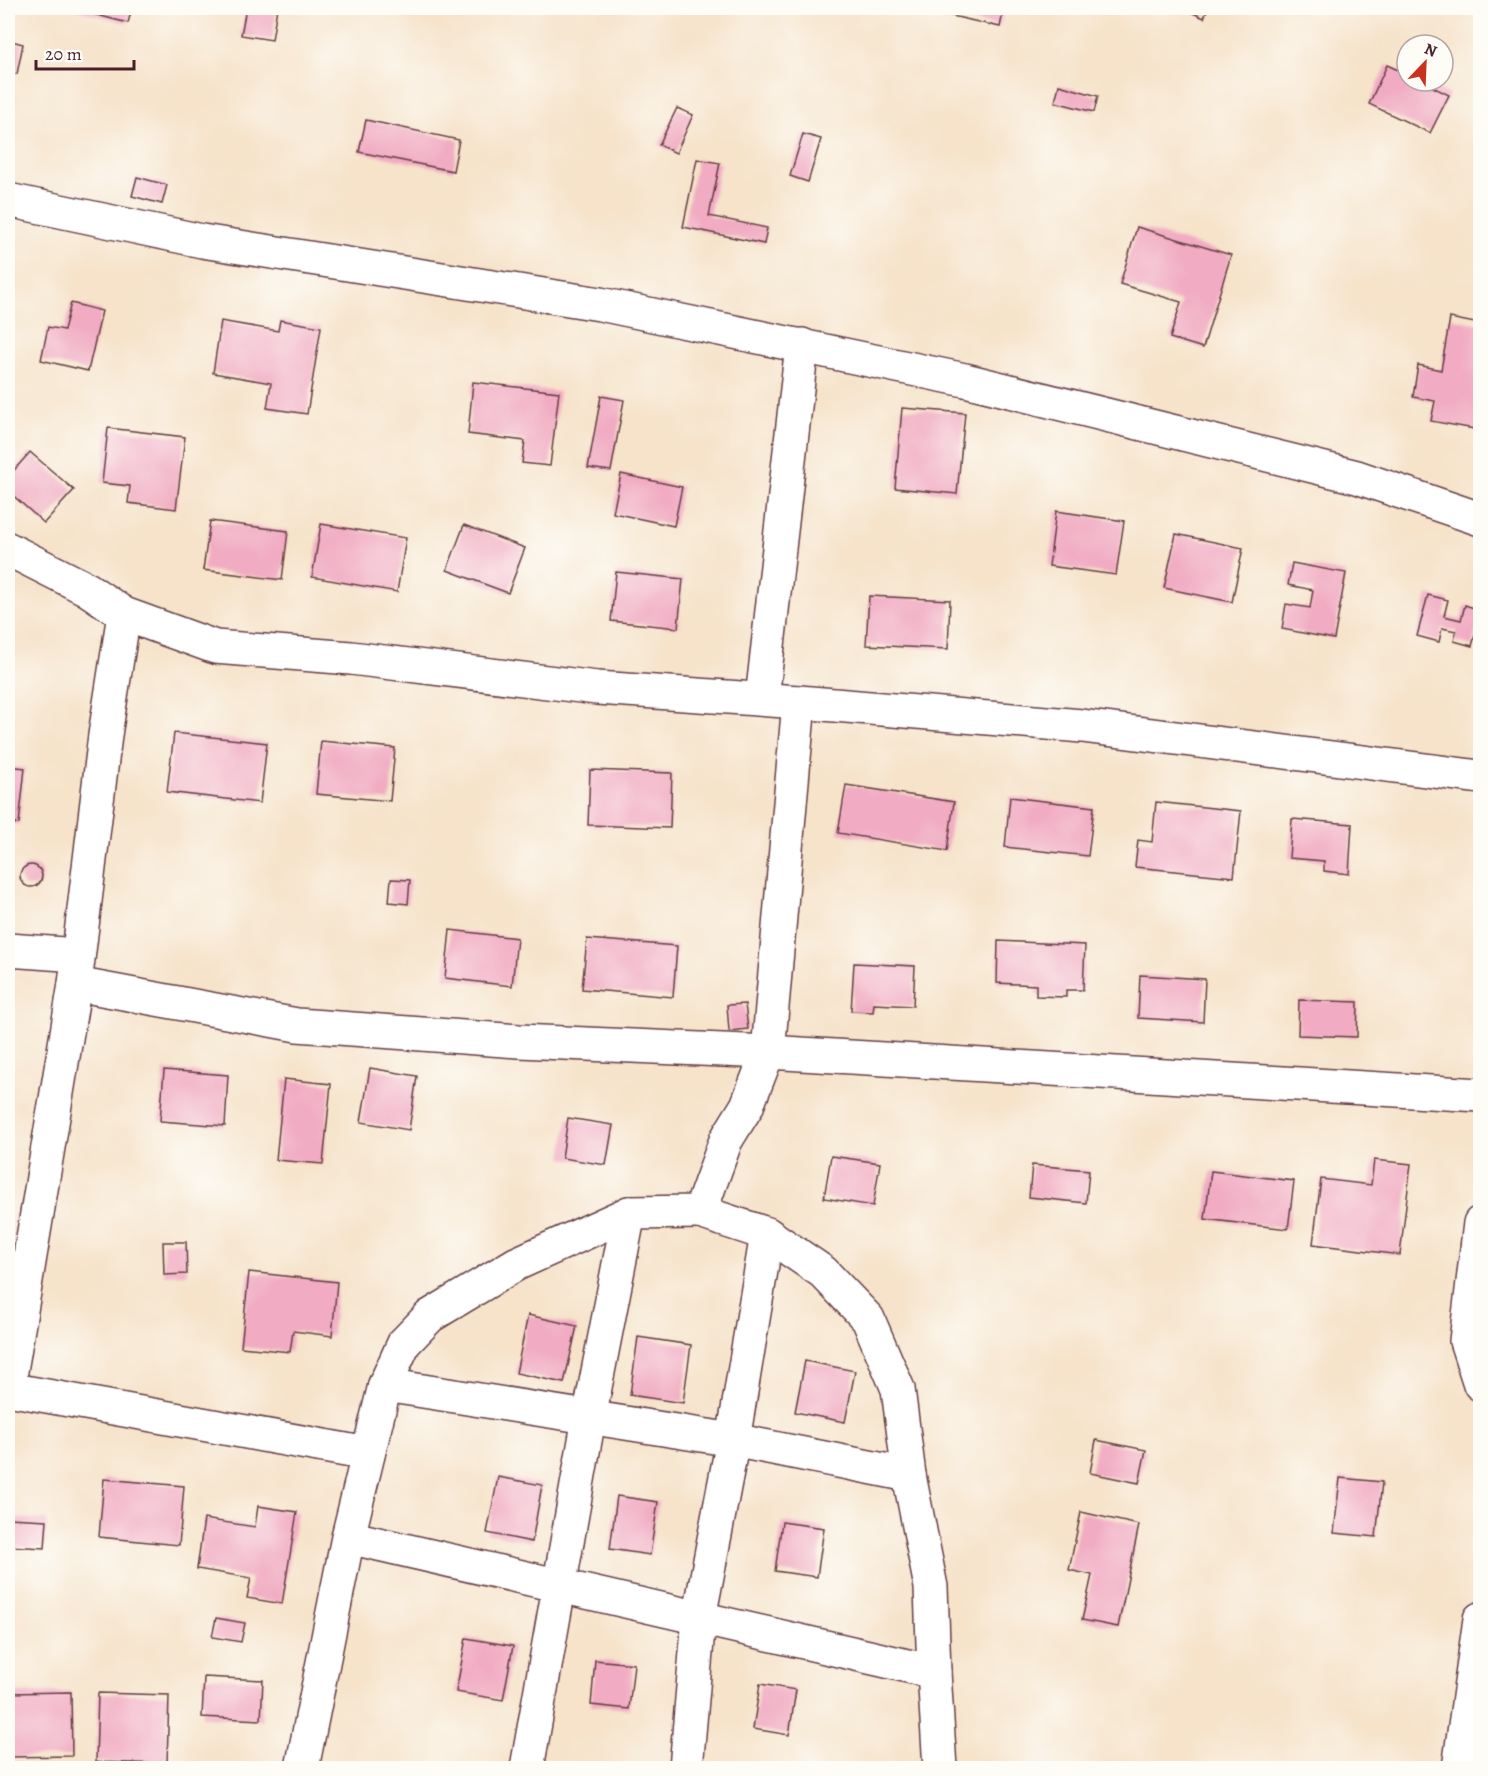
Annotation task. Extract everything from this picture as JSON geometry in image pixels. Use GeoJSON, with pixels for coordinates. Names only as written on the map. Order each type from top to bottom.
{"type":"FeatureCollection","features":[{"type":"Feature","properties":{"kind":"street"},"geometry":{"type":"LineString","coordinates":[[8,200],[202,241],[600,304],[965,380],[1357,477],[1480,519]]}},
{"type":"Feature","properties":{"kind":"street"},"geometry":{"type":"LineString","coordinates":[[762,699],[802,345]]}},
{"type":"Feature","properties":{"kind":"street"},"geometry":{"type":"LineString","coordinates":[[8,549],[87,590],[124,614],[215,646],[351,658],[597,688],[762,699],[1082,726],[1480,777]]}},
{"type":"Feature","properties":{"kind":"street"},"geometry":{"type":"LineString","coordinates":[[124,614],[105,735],[76,970],[8,1389],[368,1454]]}},
{"type":"Feature","properties":{"kind":"street"},"geometry":{"type":"LineString","coordinates":[[700,1212],[726,1140],[747,1106],[768,1052],[799,702]]}},
{"type":"Feature","properties":{"kind":"street"},"geometry":{"type":"LineString","coordinates":[[8,950],[76,970],[297,1025],[519,1041],[768,1052],[1480,1095]]}},
{"type":"Feature","properties":{"kind":"street"},"geometry":{"type":"LineString","coordinates":[[302,1768],[348,1537],[385,1384],[404,1343],[430,1316],[516,1263],[630,1213],[700,1212],[767,1234],[823,1272],[868,1319],[898,1389],[909,1475],[931,1587],[940,1768]]}},
{"type":"Feature","properties":{"kind":"street"},"geometry":{"type":"LineString","coordinates":[[527,1768],[589,1419],[630,1213]]}},
{"type":"Feature","properties":{"kind":"street"},"geometry":{"type":"LineString","coordinates":[[1480,1223],[1466,1341],[1480,1384]]}},
{"type":"Feature","properties":{"kind":"street"},"geometry":{"type":"LineString","coordinates":[[686,1768],[699,1618],[733,1440],[767,1234]]}},
{"type":"Feature","properties":{"kind":"street"},"geometry":{"type":"LineString","coordinates":[[385,1384],[589,1419],[733,1440],[909,1475]]}},
{"type":"Feature","properties":{"kind":"street"},"geometry":{"type":"LineString","coordinates":[[348,1537],[934,1672]]}},
{"type":"Feature","properties":{"kind":"street"},"geometry":{"type":"LineString","coordinates":[[1460,1768],[1480,1619]]}},
{"type":"Feature","properties":{"kind":"building"},"geometry":{"type":"Polygon","coordinates":[[[70,8],[132,8],[128,23],[70,8]]]}},
{"type":"Feature","properties":{"kind":"building"},"geometry":{"type":"Polygon","coordinates":[[[246,8],[277,8],[272,40],[241,35],[246,8]]]}},
{"type":"Feature","properties":{"kind":"building"},"geometry":{"type":"Polygon","coordinates":[[[936,8],[1004,8],[1000,27],[935,12],[936,8]]]}},
{"type":"Feature","properties":{"kind":"building"},"geometry":{"type":"Polygon","coordinates":[[[1182,8],[1208,8],[1204,18],[1182,8]]]}},
{"type":"Feature","properties":{"kind":"building"},"geometry":{"type":"Polygon","coordinates":[[[8,40],[23,44],[17,74],[8,72],[8,40]]]}},
{"type":"Feature","properties":{"kind":"building"},"geometry":{"type":"Polygon","coordinates":[[[1387,65],[1395,69],[1395,93],[1445,93],[1449,95],[1430,133],[1369,104],[1387,65]]]}},
{"type":"Feature","properties":{"kind":"building"},"geometry":{"type":"Polygon","coordinates":[[[1059,85],[1098,96],[1094,112],[1055,102],[1059,85]]]}},
{"type":"Feature","properties":{"kind":"building"},"geometry":{"type":"Polygon","coordinates":[[[677,108],[693,115],[676,153],[659,145],[677,108]]]}},
{"type":"Feature","properties":{"kind":"building"},"geometry":{"type":"Polygon","coordinates":[[[366,120],[459,140],[453,171],[359,152],[366,120]]]}},
{"type":"Feature","properties":{"kind":"building"},"geometry":{"type":"Polygon","coordinates":[[[803,134],[821,139],[808,182],[790,176],[803,134]]]}},
{"type":"Feature","properties":{"kind":"building"},"geometry":{"type":"Polygon","coordinates":[[[697,159],[720,163],[709,216],[767,228],[764,244],[683,227],[697,159]]]}},
{"type":"Feature","properties":{"kind":"building"},"geometry":{"type":"Polygon","coordinates":[[[137,177],[167,185],[162,204],[132,196],[137,177]]]}},
{"type":"Feature","properties":{"kind":"building"},"geometry":{"type":"Polygon","coordinates":[[[1137,227],[1231,255],[1203,348],[1170,338],[1181,302],[1120,284],[1137,227]]]}},
{"type":"Feature","properties":{"kind":"building"},"geometry":{"type":"Polygon","coordinates":[[[71,303],[102,311],[88,371],[41,360],[48,327],[64,330],[71,303]]]}},
{"type":"Feature","properties":{"kind":"building"},"geometry":{"type":"Polygon","coordinates":[[[1450,318],[1480,324],[1480,376],[1477,396],[1480,396],[1480,430],[1431,421],[1435,401],[1413,397],[1418,365],[1441,370],[1450,318]]]}},
{"type":"Feature","properties":{"kind":"building"},"geometry":{"type":"Polygon","coordinates":[[[280,320],[321,327],[307,414],[267,408],[271,383],[213,373],[221,321],[278,331],[280,320]]]}},
{"type":"Feature","properties":{"kind":"building"},"geometry":{"type":"Polygon","coordinates":[[[473,382],[559,392],[550,466],[522,463],[525,441],[468,434],[473,382]]]}},
{"type":"Feature","properties":{"kind":"building"},"geometry":{"type":"Polygon","coordinates":[[[601,396],[624,400],[611,471],[588,468],[601,396]]]}},
{"type":"Feature","properties":{"kind":"building"},"geometry":{"type":"Polygon","coordinates":[[[902,408],[965,413],[957,494],[895,488],[902,408]]]}},
{"type":"Feature","properties":{"kind":"building"},"geometry":{"type":"Polygon","coordinates":[[[108,428],[185,437],[176,509],[128,503],[130,486],[102,483],[108,428]]]}},
{"type":"Feature","properties":{"kind":"building"},"geometry":{"type":"Polygon","coordinates":[[[30,452],[74,490],[44,523],[8,491],[8,477],[30,452]]]}},
{"type":"Feature","properties":{"kind":"building"},"geometry":{"type":"Polygon","coordinates":[[[621,474],[682,487],[674,526],[613,513],[621,474]]]}},
{"type":"Feature","properties":{"kind":"building"},"geometry":{"type":"Polygon","coordinates":[[[1056,511],[1124,521],[1116,575],[1049,566],[1056,511]]]}},
{"type":"Feature","properties":{"kind":"building"},"geometry":{"type":"Polygon","coordinates":[[[210,521],[288,531],[282,580],[203,570],[210,521]]]}},
{"type":"Feature","properties":{"kind":"building"},"geometry":{"type":"Polygon","coordinates":[[[321,524],[406,538],[397,592],[312,577],[321,524]]]}},
{"type":"Feature","properties":{"kind":"building"},"geometry":{"type":"Polygon","coordinates":[[[464,525],[525,548],[508,593],[447,570],[464,525]]]}},
{"type":"Feature","properties":{"kind":"building"},"geometry":{"type":"Polygon","coordinates":[[[1176,534],[1243,548],[1232,602],[1164,588],[1176,534]]]}},
{"type":"Feature","properties":{"kind":"building"},"geometry":{"type":"Polygon","coordinates":[[[1292,563],[1346,573],[1334,639],[1282,629],[1286,604],[1310,608],[1313,590],[1288,585],[1292,563]]]}},
{"type":"Feature","properties":{"kind":"building"},"geometry":{"type":"Polygon","coordinates":[[[616,572],[683,579],[678,628],[611,621],[616,572]]]}},
{"type":"Feature","properties":{"kind":"building"},"geometry":{"type":"Polygon","coordinates":[[[1428,595],[1448,600],[1444,616],[1461,620],[1465,605],[1480,610],[1472,646],[1454,641],[1456,631],[1442,628],[1439,642],[1417,636],[1428,595]]]}},
{"type":"Feature","properties":{"kind":"building"},"geometry":{"type":"Polygon","coordinates":[[[869,596],[950,600],[948,649],[866,645],[869,596]]]}},
{"type":"Feature","properties":{"kind":"building"},"geometry":{"type":"Polygon","coordinates":[[[174,733],[267,743],[260,803],[167,792],[174,733]]]}},
{"type":"Feature","properties":{"kind":"building"},"geometry":{"type":"Polygon","coordinates":[[[321,741],[395,748],[390,801],[316,794],[321,741]]]}},
{"type":"Feature","properties":{"kind":"building"},"geometry":{"type":"Polygon","coordinates":[[[8,766],[25,768],[19,824],[8,823],[8,766]]]}},
{"type":"Feature","properties":{"kind":"building"},"geometry":{"type":"Polygon","coordinates":[[[590,770],[672,773],[670,828],[588,825],[590,770]]]}},
{"type":"Feature","properties":{"kind":"building"},"geometry":{"type":"Polygon","coordinates":[[[846,785],[954,802],[947,851],[838,833],[846,785]]]}},
{"type":"Feature","properties":{"kind":"building"},"geometry":{"type":"Polygon","coordinates":[[[1010,797],[1094,807],[1088,856],[1005,847],[1010,797]]]}},
{"type":"Feature","properties":{"kind":"building"},"geometry":{"type":"Polygon","coordinates":[[[1156,802],[1241,811],[1234,877],[1135,867],[1138,840],[1152,842],[1156,802]]]}},
{"type":"Feature","properties":{"kind":"building"},"geometry":{"type":"Polygon","coordinates":[[[1292,819],[1352,824],[1349,874],[1324,871],[1324,861],[1289,858],[1292,819]]]}},
{"type":"Feature","properties":{"kind":"building"},"geometry":{"type":"Polygon","coordinates":[[[31,865],[39,868],[42,876],[39,884],[31,887],[23,884],[20,876],[23,868],[31,865]]]}},
{"type":"Feature","properties":{"kind":"building"},"geometry":{"type":"Polygon","coordinates":[[[391,879],[410,880],[408,904],[389,902],[391,879]]]}},
{"type":"Feature","properties":{"kind":"building"},"geometry":{"type":"Polygon","coordinates":[[[450,930],[517,938],[512,986],[445,978],[450,930]]]}},
{"type":"Feature","properties":{"kind":"building"},"geometry":{"type":"Polygon","coordinates":[[[587,939],[677,946],[673,997],[582,989],[587,939]]]}},
{"type":"Feature","properties":{"kind":"building"},"geometry":{"type":"Polygon","coordinates":[[[998,941],[1085,945],[1083,990],[1066,990],[1066,997],[1036,996],[1036,985],[997,983],[998,941]]]}},
{"type":"Feature","properties":{"kind":"building"},"geometry":{"type":"Polygon","coordinates":[[[854,963],[915,966],[913,1006],[874,1004],[873,1012],[851,1011],[854,963]]]}},
{"type":"Feature","properties":{"kind":"building"},"geometry":{"type":"Polygon","coordinates":[[[1140,975],[1205,979],[1203,1022],[1138,1018],[1140,975]]]}},
{"type":"Feature","properties":{"kind":"building"},"geometry":{"type":"Polygon","coordinates":[[[1299,1000],[1358,1002],[1357,1037],[1298,1035],[1299,1000]]]}},
{"type":"Feature","properties":{"kind":"building"},"geometry":{"type":"Polygon","coordinates":[[[745,1004],[748,1029],[729,1031],[727,1005],[745,1004]]]}},
{"type":"Feature","properties":{"kind":"building"},"geometry":{"type":"Polygon","coordinates":[[[370,1068],[417,1076],[409,1130],[361,1122],[370,1068]]]}},
{"type":"Feature","properties":{"kind":"building"},"geometry":{"type":"Polygon","coordinates":[[[164,1070],[228,1075],[225,1126],[160,1121],[164,1070]]]}},
{"type":"Feature","properties":{"kind":"building"},"geometry":{"type":"Polygon","coordinates":[[[284,1079],[331,1084],[323,1164],[276,1160],[284,1079]]]}},
{"type":"Feature","properties":{"kind":"building"},"geometry":{"type":"Polygon","coordinates":[[[568,1118],[613,1125],[606,1165],[562,1158],[568,1118]]]}},
{"type":"Feature","properties":{"kind":"building"},"geometry":{"type":"Polygon","coordinates":[[[831,1156],[880,1163],[873,1206],[824,1198],[831,1156]]]}},
{"type":"Feature","properties":{"kind":"building"},"geometry":{"type":"Polygon","coordinates":[[[1374,1160],[1411,1164],[1400,1255],[1313,1244],[1321,1179],[1371,1185],[1374,1160]]]}},
{"type":"Feature","properties":{"kind":"building"},"geometry":{"type":"Polygon","coordinates":[[[1032,1165],[1089,1170],[1086,1203],[1029,1197],[1032,1165]]]}},
{"type":"Feature","properties":{"kind":"building"},"geometry":{"type":"Polygon","coordinates":[[[1211,1171],[1294,1181],[1288,1229],[1205,1219],[1211,1171]]]}},
{"type":"Feature","properties":{"kind":"building"},"geometry":{"type":"Polygon","coordinates":[[[163,1242],[186,1242],[187,1274],[164,1275],[163,1242]]]}},
{"type":"Feature","properties":{"kind":"building"},"geometry":{"type":"Polygon","coordinates":[[[249,1272],[337,1282],[332,1336],[293,1331],[290,1352],[241,1347],[249,1272]]]}},
{"type":"Feature","properties":{"kind":"building"},"geometry":{"type":"Polygon","coordinates":[[[528,1315],[577,1326],[564,1383],[516,1373],[528,1315]]]}},
{"type":"Feature","properties":{"kind":"building"},"geometry":{"type":"Polygon","coordinates":[[[638,1337],[691,1345],[683,1403],[630,1395],[638,1337]]]}},
{"type":"Feature","properties":{"kind":"building"},"geometry":{"type":"Polygon","coordinates":[[[805,1361],[855,1371],[845,1422],[795,1412],[805,1361]]]}},
{"type":"Feature","properties":{"kind":"building"},"geometry":{"type":"Polygon","coordinates":[[[1096,1440],[1146,1450],[1139,1483],[1090,1473],[1096,1440]]]}},
{"type":"Feature","properties":{"kind":"building"},"geometry":{"type":"Polygon","coordinates":[[[498,1477],[542,1485],[532,1542],[487,1533],[498,1477]]]}},
{"type":"Feature","properties":{"kind":"building"},"geometry":{"type":"Polygon","coordinates":[[[1340,1478],[1382,1482],[1376,1537],[1334,1533],[1340,1478]]]}},
{"type":"Feature","properties":{"kind":"building"},"geometry":{"type":"Polygon","coordinates":[[[104,1479],[184,1486],[179,1545],[99,1537],[104,1479]]]}},
{"type":"Feature","properties":{"kind":"building"},"geometry":{"type":"Polygon","coordinates":[[[617,1496],[658,1502],[650,1555],[610,1549],[617,1496]]]}},
{"type":"Feature","properties":{"kind":"building"},"geometry":{"type":"Polygon","coordinates":[[[258,1506],[297,1512],[282,1604],[247,1598],[251,1578],[197,1569],[204,1519],[255,1527],[258,1506]]]}},
{"type":"Feature","properties":{"kind":"building"},"geometry":{"type":"Polygon","coordinates":[[[1081,1512],[1139,1525],[1118,1627],[1082,1620],[1092,1575],[1069,1570],[1081,1512]]]}},
{"type":"Feature","properties":{"kind":"building"},"geometry":{"type":"Polygon","coordinates":[[[8,1518],[47,1520],[45,1548],[8,1546],[8,1518]]]}},
{"type":"Feature","properties":{"kind":"building"},"geometry":{"type":"Polygon","coordinates":[[[782,1522],[824,1528],[817,1577],[775,1571],[782,1522]]]}},
{"type":"Feature","properties":{"kind":"building"},"geometry":{"type":"Polygon","coordinates":[[[216,1618],[245,1623],[241,1642],[212,1637],[216,1618]]]}},
{"type":"Feature","properties":{"kind":"building"},"geometry":{"type":"Polygon","coordinates":[[[466,1638],[513,1646],[503,1700],[456,1692],[466,1638]]]}},
{"type":"Feature","properties":{"kind":"building"},"geometry":{"type":"Polygon","coordinates":[[[595,1660],[634,1664],[629,1709],[591,1705],[595,1660]]]}},
{"type":"Feature","properties":{"kind":"building"},"geometry":{"type":"Polygon","coordinates":[[[204,1677],[263,1680],[261,1720],[202,1717],[204,1677]]]}},
{"type":"Feature","properties":{"kind":"building"},"geometry":{"type":"Polygon","coordinates":[[[760,1684],[796,1690],[789,1735],[753,1729],[760,1684]]]}},
{"type":"Feature","properties":{"kind":"building"},"geometry":{"type":"Polygon","coordinates":[[[71,1692],[72,1756],[8,1757],[8,1693],[71,1692]]]}},
{"type":"Feature","properties":{"kind":"building"},"geometry":{"type":"Polygon","coordinates":[[[98,1693],[169,1695],[167,1764],[96,1762],[98,1693]]]}}]}
